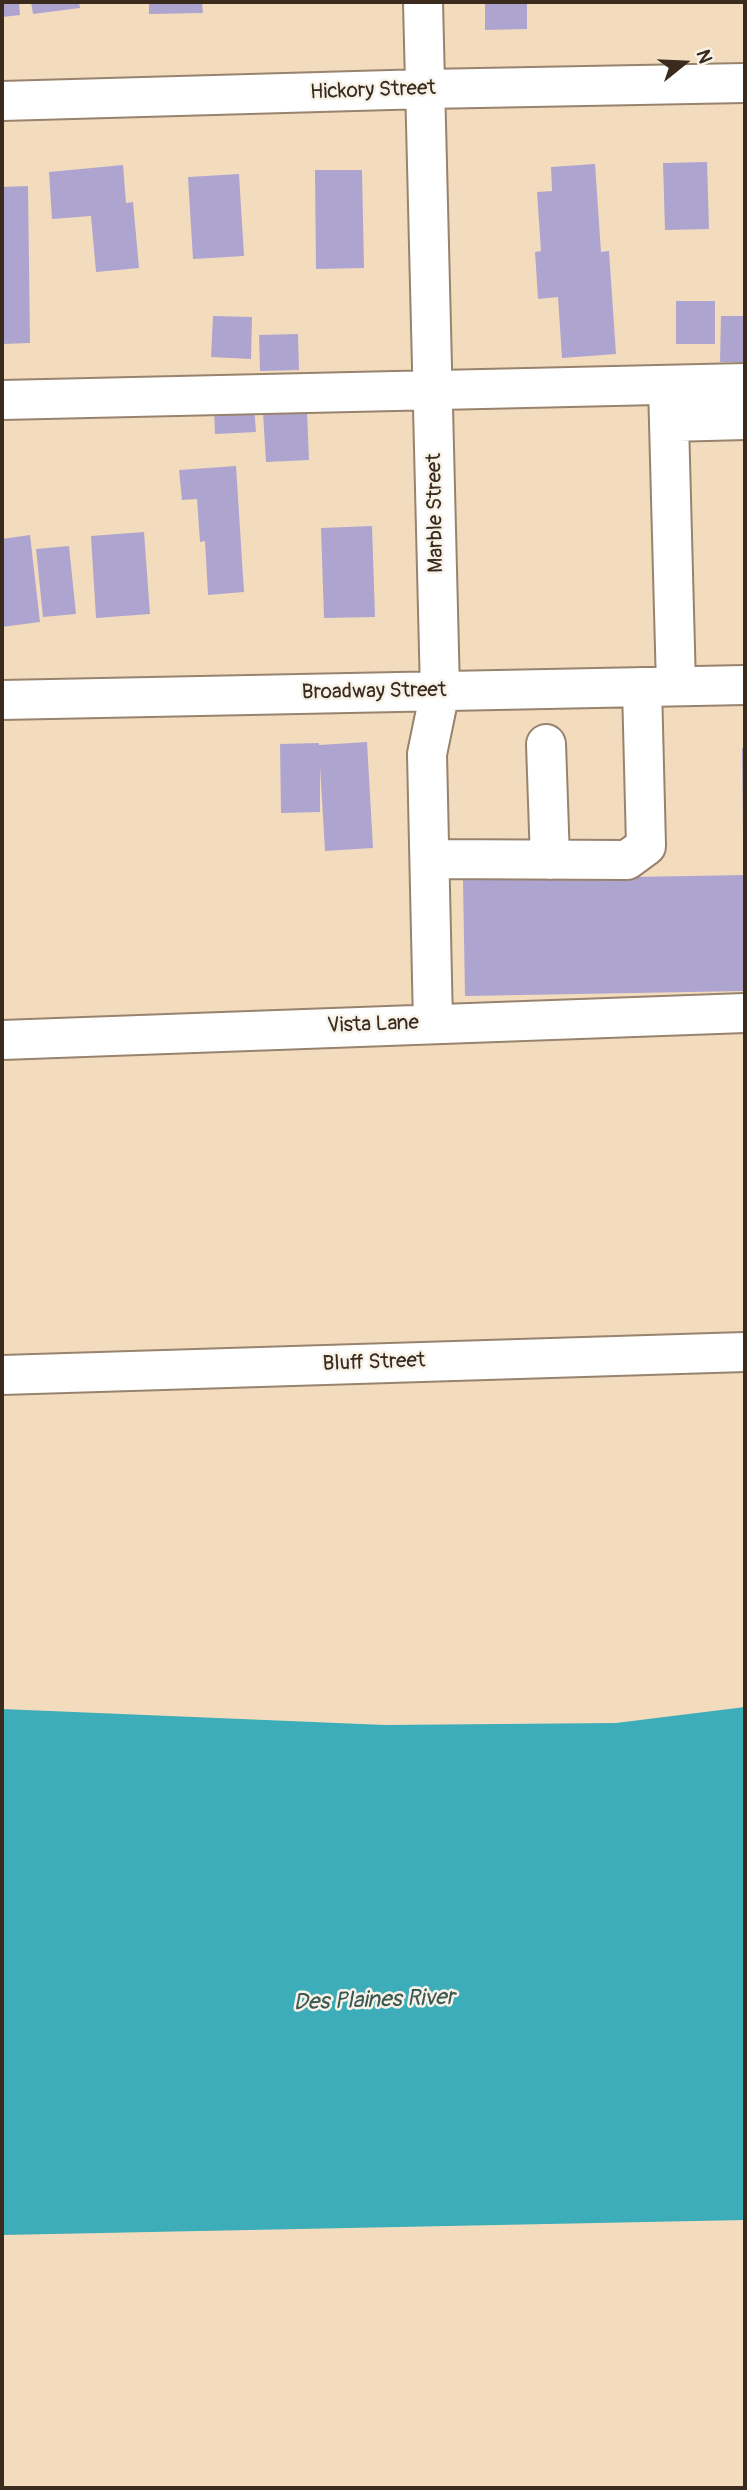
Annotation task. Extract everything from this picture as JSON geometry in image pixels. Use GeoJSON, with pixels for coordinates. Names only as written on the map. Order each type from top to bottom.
{"type":"FeatureCollection","features":[{"type":"Feature","properties":{"kind":"street","name":"Marble Street"},"geometry":{"type":"LineString","coordinates":[[424,2],[440,691],[427,754],[433,1023]]}},
{"type":"Feature","properties":{"kind":"street","name":"Hickory Street"},"geometry":{"type":"LineString","coordinates":[[2,101],[745,83]]}},
{"type":"Feature","properties":{"kind":"street"},"geometry":{"type":"LineString","coordinates":[[669,404],[745,383]]}},
{"type":"Feature","properties":{"kind":"street"},"geometry":{"type":"LineString","coordinates":[[2,400],[433,391],[669,404],[745,420]]}},
{"type":"Feature","properties":{"kind":"street"},"geometry":{"type":"LineString","coordinates":[[430,859],[627,860],[646,846],[659,687],[669,404]]}},
{"type":"Feature","properties":{"kind":"street","name":"Broadway Street"},"geometry":{"type":"LineString","coordinates":[[2,699],[745,685]]}},
{"type":"Feature","properties":{"kind":"street"},"geometry":{"type":"LineString","coordinates":[[546,744],[550,860]]}},
{"type":"Feature","properties":{"kind":"street","name":"Vista Lane"},"geometry":{"type":"LineString","coordinates":[[2,1040],[745,1013]]}},
{"type":"Feature","properties":{"kind":"street","name":"Bluff Street"},"geometry":{"type":"LineString","coordinates":[[2,1374],[745,1352]]}},
{"type":"Feature","properties":{"kind":"water","name":"Des Plaines River"},"geometry":{"type":"Polygon","coordinates":[[[745,1707],[745,2220],[2,2235],[2,1709],[385,1725],[616,1723],[745,1707]]]}},
{"type":"Feature","properties":{"kind":"building"},"geometry":{"type":"Polygon","coordinates":[[[2,2],[19,2],[20,15],[2,17],[2,2]]]}},
{"type":"Feature","properties":{"kind":"building"},"geometry":{"type":"Polygon","coordinates":[[[31,2],[79,2],[80,8],[33,14],[31,2]]]}},
{"type":"Feature","properties":{"kind":"building"},"geometry":{"type":"Polygon","coordinates":[[[149,2],[202,2],[203,13],[149,14],[149,2]]]}},
{"type":"Feature","properties":{"kind":"building"},"geometry":{"type":"Polygon","coordinates":[[[485,2],[527,2],[527,29],[485,30],[485,2]]]}},
{"type":"Feature","properties":{"kind":"building"},"geometry":{"type":"Polygon","coordinates":[[[707,162],[709,229],[665,230],[663,163],[707,162]]]}},
{"type":"Feature","properties":{"kind":"building"},"geometry":{"type":"Polygon","coordinates":[[[595,164],[601,252],[609,251],[616,354],[562,358],[558,297],[538,299],[535,252],[541,251],[537,192],[552,191],[551,167],[595,164]]]}},
{"type":"Feature","properties":{"kind":"building"},"geometry":{"type":"Polygon","coordinates":[[[123,165],[126,203],[133,202],[139,268],[96,272],[91,216],[52,219],[49,172],[123,165]]]}},
{"type":"Feature","properties":{"kind":"building"},"geometry":{"type":"Polygon","coordinates":[[[315,170],[362,170],[364,268],[316,269],[315,170]]]}},
{"type":"Feature","properties":{"kind":"building"},"geometry":{"type":"Polygon","coordinates":[[[239,174],[244,256],[193,259],[188,177],[239,174]]]}},
{"type":"Feature","properties":{"kind":"building"},"geometry":{"type":"Polygon","coordinates":[[[28,186],[30,343],[2,344],[2,187],[28,186]]]}},
{"type":"Feature","properties":{"kind":"building"},"geometry":{"type":"Polygon","coordinates":[[[676,301],[715,301],[715,344],[676,344],[676,301]]]}},
{"type":"Feature","properties":{"kind":"building"},"geometry":{"type":"Polygon","coordinates":[[[213,316],[252,317],[251,359],[211,357],[213,316]]]}},
{"type":"Feature","properties":{"kind":"building"},"geometry":{"type":"Polygon","coordinates":[[[721,316],[745,316],[745,362],[720,362],[721,316]]]}},
{"type":"Feature","properties":{"kind":"building"},"geometry":{"type":"Polygon","coordinates":[[[298,334],[299,370],[260,371],[259,335],[298,334]]]}},
{"type":"Feature","properties":{"kind":"building"},"geometry":{"type":"Polygon","coordinates":[[[254,406],[256,432],[215,434],[214,407],[254,406]]]}},
{"type":"Feature","properties":{"kind":"building"},"geometry":{"type":"Polygon","coordinates":[[[307,410],[309,460],[266,462],[263,412],[307,410]]]}},
{"type":"Feature","properties":{"kind":"building"},"geometry":{"type":"Polygon","coordinates":[[[236,466],[244,592],[208,595],[205,541],[200,542],[197,499],[182,500],[179,470],[236,466]]]}},
{"type":"Feature","properties":{"kind":"building"},"geometry":{"type":"Polygon","coordinates":[[[372,526],[375,617],[324,618],[321,528],[372,526]]]}},
{"type":"Feature","properties":{"kind":"building"},"geometry":{"type":"Polygon","coordinates":[[[144,532],[150,614],[96,618],[91,536],[144,532]]]}},
{"type":"Feature","properties":{"kind":"building"},"geometry":{"type":"Polygon","coordinates":[[[30,535],[40,622],[2,627],[2,539],[30,535]]]}},
{"type":"Feature","properties":{"kind":"building"},"geometry":{"type":"Polygon","coordinates":[[[69,546],[76,614],[43,617],[36,549],[69,546]]]}},
{"type":"Feature","properties":{"kind":"building"},"geometry":{"type":"Polygon","coordinates":[[[367,742],[373,848],[325,851],[320,766],[320,812],[281,813],[280,744],[367,742]]]}},
{"type":"Feature","properties":{"kind":"building"},"geometry":{"type":"Polygon","coordinates":[[[742,748],[745,748],[745,832],[743,832],[742,748]]]}},
{"type":"Feature","properties":{"kind":"building"},"geometry":{"type":"Polygon","coordinates":[[[745,875],[745,991],[465,996],[463,880],[745,875]]]}}]}
